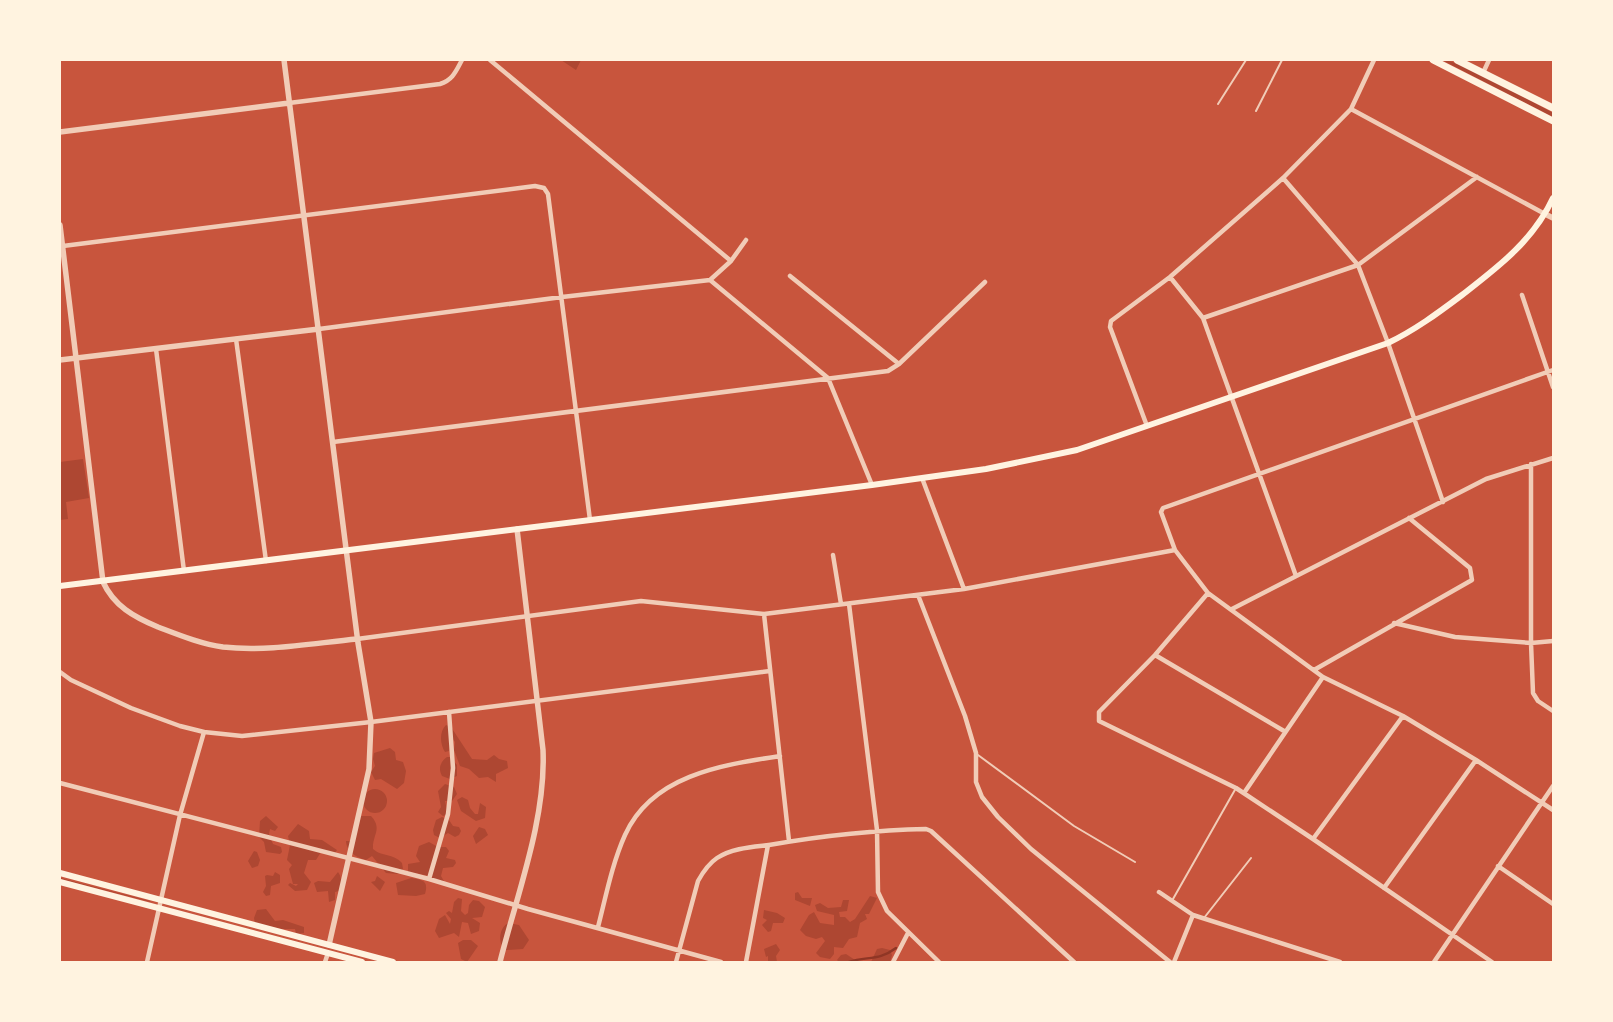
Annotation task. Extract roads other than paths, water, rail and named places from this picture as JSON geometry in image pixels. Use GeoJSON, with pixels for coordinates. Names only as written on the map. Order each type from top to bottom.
{"type":"FeatureCollection","features":[{"type":"Feature","properties":{"kind":"highway"},"geometry":{"type":"LineString","coordinates":[[1434,60],[1553,121]]}},
{"type":"Feature","properties":{"kind":"highway"},"geometry":{"type":"LineString","coordinates":[[1457,60],[1553,108]]}},
{"type":"Feature","properties":{"kind":"main road"},"geometry":{"type":"LineString","coordinates":[[60,586],[872,485],[986,469],[1077,450],[1231,399],[1388,343],[1415,330],[1516,252],[1545,214],[1553,198]]}},
{"type":"Feature","properties":{"kind":"main road"},"geometry":{"type":"LineString","coordinates":[[60,873],[393,962]]}},
{"type":"Feature","properties":{"kind":"main road"},"geometry":{"type":"LineString","coordinates":[[60,882],[362,962]]}},
{"type":"Feature","properties":{"kind":"main road"},"geometry":{"type":"LineString","coordinates":[[328,953],[329,945]]}},
{"type":"Feature","properties":{"kind":"street"},"geometry":{"type":"LineString","coordinates":[[284,60],[357,638],[370,722],[368,779],[329,945]]}},
{"type":"Feature","properties":{"kind":"street"},"geometry":{"type":"LineString","coordinates":[[60,132],[440,84],[455,74],[462,60]]}},
{"type":"Feature","properties":{"kind":"street"},"geometry":{"type":"LineString","coordinates":[[490,60],[731,261]]}},
{"type":"Feature","properties":{"kind":"street"},"geometry":{"type":"LineString","coordinates":[[1147,426],[1110,324],[1170,277],[1283,178],[1351,109],[1374,60]]}},
{"type":"Feature","properties":{"kind":"street"},"geometry":{"type":"LineString","coordinates":[[1483,72],[1489,60]]}},
{"type":"Feature","properties":{"kind":"street"},"geometry":{"type":"LineString","coordinates":[[1351,109],[1553,218]]}},
{"type":"Feature","properties":{"kind":"street"},"geometry":{"type":"LineString","coordinates":[[1203,318],[1358,265],[1478,177]]}},
{"type":"Feature","properties":{"kind":"street"},"geometry":{"type":"LineString","coordinates":[[1283,178],[1358,265],[1388,343],[1443,502]]}},
{"type":"Feature","properties":{"kind":"street"},"geometry":{"type":"LineString","coordinates":[[63,246],[535,186],[544,188],[548,194],[590,520]]}},
{"type":"Feature","properties":{"kind":"street"},"geometry":{"type":"LineString","coordinates":[[60,226],[103,582],[113,599],[133,615],[184,637],[223,647],[248,648],[357,638],[641,601],[764,614],[964,588],[1175,550]]}},
{"type":"Feature","properties":{"kind":"street"},"geometry":{"type":"LineString","coordinates":[[60,360],[710,280],[731,261],[746,240]]}},
{"type":"Feature","properties":{"kind":"street"},"geometry":{"type":"LineString","coordinates":[[790,276],[899,364]]}},
{"type":"Feature","properties":{"kind":"street"},"geometry":{"type":"LineString","coordinates":[[1170,277],[1203,318],[1296,576]]}},
{"type":"Feature","properties":{"kind":"street"},"geometry":{"type":"LineString","coordinates":[[710,280],[828,378],[872,485]]}},
{"type":"Feature","properties":{"kind":"street"},"geometry":{"type":"LineString","coordinates":[[333,442],[888,370],[899,364],[985,282]]}},
{"type":"Feature","properties":{"kind":"street"},"geometry":{"type":"LineString","coordinates":[[1522,295],[1551,371],[1553,387]]}},
{"type":"Feature","properties":{"kind":"street"},"geometry":{"type":"LineString","coordinates":[[236,339],[266,561]]}},
{"type":"Feature","properties":{"kind":"street"},"geometry":{"type":"LineString","coordinates":[[156,348],[184,572]]}},
{"type":"Feature","properties":{"kind":"street"},"geometry":{"type":"LineString","coordinates":[[1551,371],[1163,508],[1161,512],[1175,550],[1208,593],[1323,677],[1402,716],[1476,760],[1553,810]]}},
{"type":"Feature","properties":{"kind":"street"},"geometry":{"type":"LineString","coordinates":[[1232,609],[1486,480],[1553,458]]}},
{"type":"Feature","properties":{"kind":"street"},"geometry":{"type":"LineString","coordinates":[[1531,464],[1531,642],[1533,693],[1538,701],[1553,712]]}},
{"type":"Feature","properties":{"kind":"street"},"geometry":{"type":"LineString","coordinates":[[922,478],[964,588]]}},
{"type":"Feature","properties":{"kind":"street"},"geometry":{"type":"LineString","coordinates":[[1314,670],[1394,623],[1469,584],[1473,576],[1470,568],[1409,518]]}},
{"type":"Feature","properties":{"kind":"street"},"geometry":{"type":"LineString","coordinates":[[500,962],[540,805],[544,767],[517,529]]}},
{"type":"Feature","properties":{"kind":"street"},"geometry":{"type":"LineString","coordinates":[[833,555],[841,604]]}},
{"type":"Feature","properties":{"kind":"street"},"geometry":{"type":"LineString","coordinates":[[1208,593],[1155,655],[1099,712],[1099,721],[1236,788],[1492,962]]}},
{"type":"Feature","properties":{"kind":"street"},"geometry":{"type":"LineString","coordinates":[[918,595],[965,716],[976,754],[975,774],[978,788],[998,817],[1031,849],[1170,962]]}},
{"type":"Feature","properties":{"kind":"street"},"geometry":{"type":"LineString","coordinates":[[849,604],[877,830],[878,892],[881,903],[939,962]]}},
{"type":"Feature","properties":{"kind":"street"},"geometry":{"type":"LineString","coordinates":[[764,614],[790,841]]}},
{"type":"Feature","properties":{"kind":"street"},"geometry":{"type":"LineString","coordinates":[[1394,623],[1455,637],[1531,642],[1553,641]]}},
{"type":"Feature","properties":{"kind":"street"},"geometry":{"type":"LineString","coordinates":[[1155,655],[1284,731]]}},
{"type":"Feature","properties":{"kind":"street"},"geometry":{"type":"LineString","coordinates":[[60,672],[70,680],[131,708],[204,732],[242,736],[370,722],[770,671]]}},
{"type":"Feature","properties":{"kind":"street"},"geometry":{"type":"LineString","coordinates":[[1244,793],[1284,731],[1323,677]]}},
{"type":"Feature","properties":{"kind":"street"},"geometry":{"type":"LineString","coordinates":[[430,879],[448,814],[452,777],[449,712]]}},
{"type":"Feature","properties":{"kind":"street"},"geometry":{"type":"LineString","coordinates":[[1313,839],[1402,716]]}},
{"type":"Feature","properties":{"kind":"street"},"geometry":{"type":"LineString","coordinates":[[147,962],[180,815],[204,732]]}},
{"type":"Feature","properties":{"kind":"street"},"geometry":{"type":"LineString","coordinates":[[598,926],[625,835],[635,817],[655,795],[680,781],[707,770],[780,756]]}},
{"type":"Feature","properties":{"kind":"street"},"geometry":{"type":"LineString","coordinates":[[1384,888],[1476,760]]}},
{"type":"Feature","properties":{"kind":"street"},"geometry":{"type":"LineString","coordinates":[[60,783],[430,879],[514,905],[598,926],[721,962]]}},
{"type":"Feature","properties":{"kind":"street"},"geometry":{"type":"LineString","coordinates":[[1434,962],[1553,786]]}},
{"type":"Feature","properties":{"kind":"street"},"geometry":{"type":"LineString","coordinates":[[676,962],[698,881],[704,870],[718,858],[728,853],[790,841],[877,830],[926,829],[1074,962]]}},
{"type":"Feature","properties":{"kind":"street"},"geometry":{"type":"LineString","coordinates":[[746,962],[768,845]]}},
{"type":"Feature","properties":{"kind":"street"},"geometry":{"type":"LineString","coordinates":[[1498,866],[1553,904]]}},
{"type":"Feature","properties":{"kind":"street"},"geometry":{"type":"LineString","coordinates":[[1159,892],[1194,915],[1340,962]]}},
{"type":"Feature","properties":{"kind":"street"},"geometry":{"type":"LineString","coordinates":[[1174,962],[1194,915]]}},
{"type":"Feature","properties":{"kind":"street"},"geometry":{"type":"LineString","coordinates":[[893,962],[908,932]]}},
{"type":"Feature","properties":{"kind":"street"},"geometry":{"type":"LineString","coordinates":[[325,962],[328,953]]}},
{"type":"Feature","properties":{"kind":"lane"},"geometry":{"type":"LineString","coordinates":[[1218,104],[1246,60]]}},
{"type":"Feature","properties":{"kind":"lane"},"geometry":{"type":"LineString","coordinates":[[1256,111],[1282,60]]}},
{"type":"Feature","properties":{"kind":"lane"},"geometry":{"type":"LineString","coordinates":[[976,754],[1074,826],[1135,862]]}},
{"type":"Feature","properties":{"kind":"lane"},"geometry":{"type":"LineString","coordinates":[[1172,901],[1236,788]]}},
{"type":"Feature","properties":{"kind":"lane"},"geometry":{"type":"LineString","coordinates":[[1204,918],[1251,858]]}},
{"type":"Feature","properties":{"kind":"waterway"},"geometry":{"type":"LineString","coordinates":[[849,962],[878,957],[896,948]]}}]}
